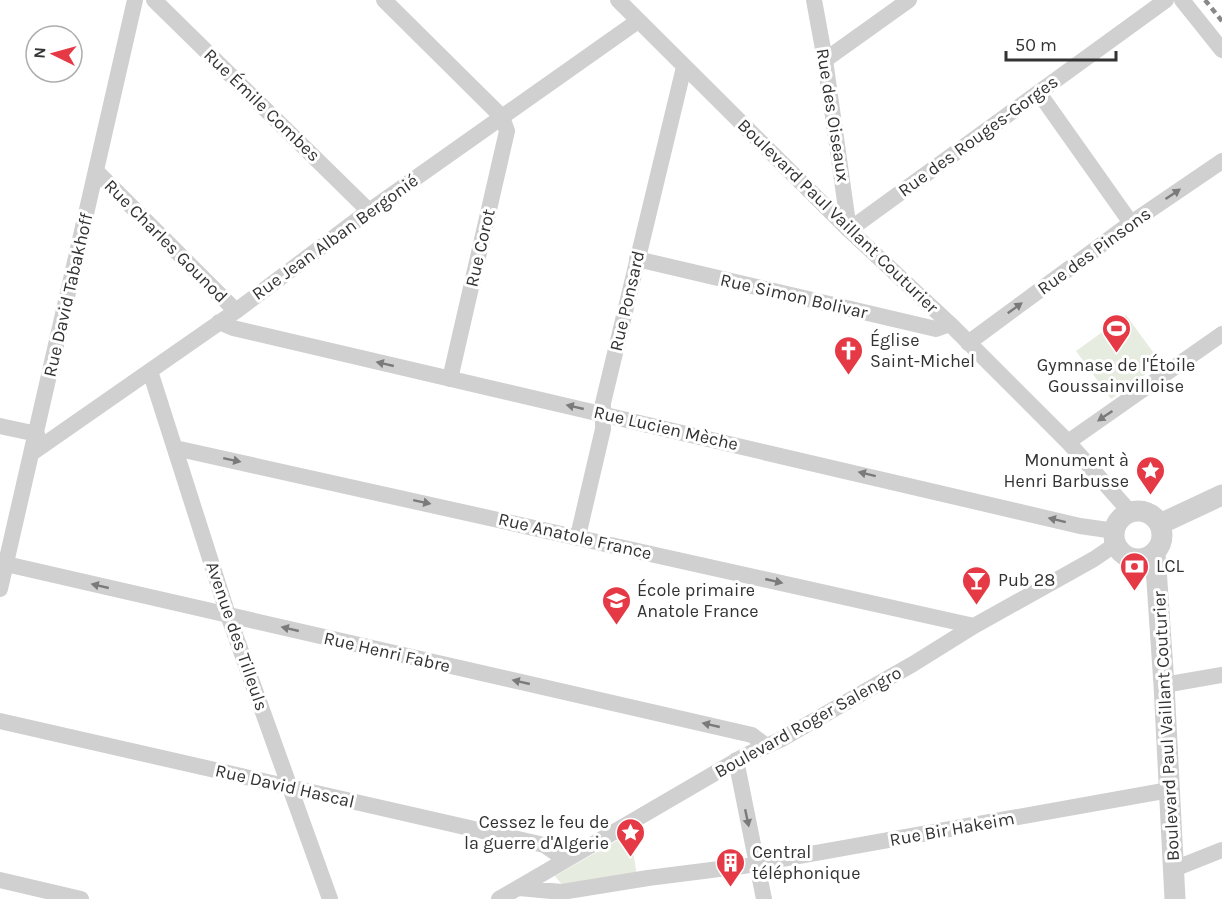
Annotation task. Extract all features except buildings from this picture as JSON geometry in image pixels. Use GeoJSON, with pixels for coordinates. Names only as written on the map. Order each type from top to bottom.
{"type":"FeatureCollection","features":[{"type":"Feature","properties":{"kind":"street","name":"Rue David Tabakhoff"},"geometry":{"type":"LineString","coordinates":[[0,590],[135,0]]}},
{"type":"Feature","properties":{"kind":"street","name":"Rue Émile Combes"},"geometry":{"type":"LineString","coordinates":[[154,0],[369,211]]}},
{"type":"Feature","properties":{"kind":"street"},"geometry":{"type":"LineString","coordinates":[[384,0],[502,117]]}},
{"type":"Feature","properties":{"kind":"street","name":"Boulevard Paul Vaillant Couturier"},"geometry":{"type":"LineString","coordinates":[[618,0],[849,230],[950,324],[1068,442],[1130,512]]}},
{"type":"Feature","properties":{"kind":"street","name":"Rue des Oiseaux"},"geometry":{"type":"LineString","coordinates":[[814,0],[825,60],[849,230]]}},
{"type":"Feature","properties":{"kind":"street"},"geometry":{"type":"LineString","coordinates":[[825,60],[909,0]]}},
{"type":"Feature","properties":{"kind":"street","name":"Rue des Rouges-Gorges"},"geometry":{"type":"LineString","coordinates":[[849,230],[1166,0]]}},
{"type":"Feature","properties":{"kind":"street"},"geometry":{"type":"LineString","coordinates":[[1182,0],[1222,50]]}},
{"type":"Feature","properties":{"kind":"street","name":"Rue Jean Alban Bergonié"},"geometry":{"type":"LineString","coordinates":[[32,453],[236,310],[369,211],[638,21]]}},
{"type":"Feature","properties":{"kind":"street","name":"Rue Ponsard"},"geometry":{"type":"LineString","coordinates":[[578,536],[603,429],[603,403],[684,67]]}},
{"type":"Feature","properties":{"kind":"street"},"geometry":{"type":"LineString","coordinates":[[1039,93],[1131,223]]}},
{"type":"Feature","properties":{"kind":"street","name":"Rue Corot"},"geometry":{"type":"LineString","coordinates":[[450,379],[507,131],[502,117]]}},
{"type":"Feature","properties":{"kind":"street","name":"Rue des Pinsons"},"geometry":{"type":"LineString","coordinates":[[968,343],[1131,223],[1222,161]]}},
{"type":"Feature","properties":{"kind":"street","name":"Rue Charles Gounod"},"geometry":{"type":"LineString","coordinates":[[96,171],[236,310]]}},
{"type":"Feature","properties":{"kind":"street","name":"Rue Simon Bolivar"},"geometry":{"type":"LineString","coordinates":[[637,259],[936,329],[950,324]]}},
{"type":"Feature","properties":{"kind":"street","name":"Rue Lucien Mèche"},"geometry":{"type":"LineString","coordinates":[[219,322],[233,328],[1080,526],[1115,537]]}},
{"type":"Feature","properties":{"kind":"street"},"geometry":{"type":"LineString","coordinates":[[1068,442],[1222,334]]}},
{"type":"Feature","properties":{"kind":"street","name":"Avenue des Tilleuls"},"geometry":{"type":"LineString","coordinates":[[150,371],[228,615],[330,899]]}},
{"type":"Feature","properties":{"kind":"street"},"geometry":{"type":"LineString","coordinates":[[0,426],[37,434]]}},
{"type":"Feature","properties":{"kind":"street","name":"Rue Anatole France"},"geometry":{"type":"LineString","coordinates":[[175,448],[974,626]]}},
{"type":"Feature","properties":{"kind":"street"},"geometry":{"type":"LineString","coordinates":[[1160,524],[1222,495]]}},
{"type":"Feature","properties":{"kind":"street"},"geometry":{"type":"LineString","coordinates":[[1144,511],[1156,518],[1160,524],[1162,539],[1155,553],[1144,559],[1133,559],[1120,551],[1115,537],[1117,523],[1130,512],[1144,511]]}},
{"type":"Feature","properties":{"kind":"street","name":"Boulevard Roger Salengro"},"geometry":{"type":"LineString","coordinates":[[500,899],[736,760],[780,740],[913,664],[974,626],[1094,559],[1115,537]]}},
{"type":"Feature","properties":{"kind":"street","name":"Boulevard Paul Vaillant Couturier"},"geometry":{"type":"LineString","coordinates":[[1155,553],[1175,899]]}},
{"type":"Feature","properties":{"kind":"street","name":"Rue Henri Fabre"},"geometry":{"type":"LineString","coordinates":[[6,564],[752,735],[765,745]]}},
{"type":"Feature","properties":{"kind":"street"},"geometry":{"type":"LineString","coordinates":[[1164,685],[1222,675]]}},
{"type":"Feature","properties":{"kind":"street","name":"Rue David Hascal"},"geometry":{"type":"LineString","coordinates":[[0,721],[544,845],[566,860]]}},
{"type":"Feature","properties":{"kind":"street"},"geometry":{"type":"LineString","coordinates":[[736,760],[764,899]]}},
{"type":"Feature","properties":{"kind":"street","name":"Rue Bir Hakeim"},"geometry":{"type":"LineString","coordinates":[[519,888],[562,892],[757,864],[1170,790]]}},
{"type":"Feature","properties":{"kind":"street"},"geometry":{"type":"LineString","coordinates":[[1174,869],[1222,850]]}},
{"type":"Feature","properties":{"kind":"street"},"geometry":{"type":"LineString","coordinates":[[0,880],[81,899]]}},
{"type":"Feature","properties":{"kind":"shaded area","name":"Gymnase de l'Étoile Goussainvilloise"},"geometry":{"type":"Polygon","coordinates":[[[1126,315],[1161,363],[1111,399],[1076,351],[1126,315]]]}},
{"type":"Feature","properties":{"kind":"shaded area"},"geometry":{"type":"Polygon","coordinates":[[[630,833],[637,876],[563,886],[555,876],[630,833]]]}},
{"type":"Feature","properties":{"kind":"railway"},"geometry":{"type":"LineString","coordinates":[[1205,0],[1222,21]]}},
{"type":"Feature","properties":{"kind":"place","name":"Gymnase de l'Étoile Goussainvilloise"},"geometry":{"type":"Point","coordinates":[1116,354]}},
{"type":"Feature","properties":{"kind":"place","name":"Église Saint-Michel"},"geometry":{"type":"Point","coordinates":[849,376]}},
{"type":"Feature","properties":{"kind":"place","name":"Monument à Henri Barbusse"},"geometry":{"type":"Point","coordinates":[1150,496]}},
{"type":"Feature","properties":{"kind":"place","name":"LCL"},"geometry":{"type":"Point","coordinates":[1135,592]}},
{"type":"Feature","properties":{"kind":"place","name":"Pub 28"},"geometry":{"type":"Point","coordinates":[977,606]}},
{"type":"Feature","properties":{"kind":"place","name":"École primaire Anatole France"},"geometry":{"type":"Point","coordinates":[616,626]}},
{"type":"Feature","properties":{"kind":"place","name":"Cessez le feu de la guerre d'Algerie"},"geometry":{"type":"Point","coordinates":[630,858]}},
{"type":"Feature","properties":{"kind":"place","name":"Central téléphonique"},"geometry":{"type":"Point","coordinates":[731,888]}}]}
